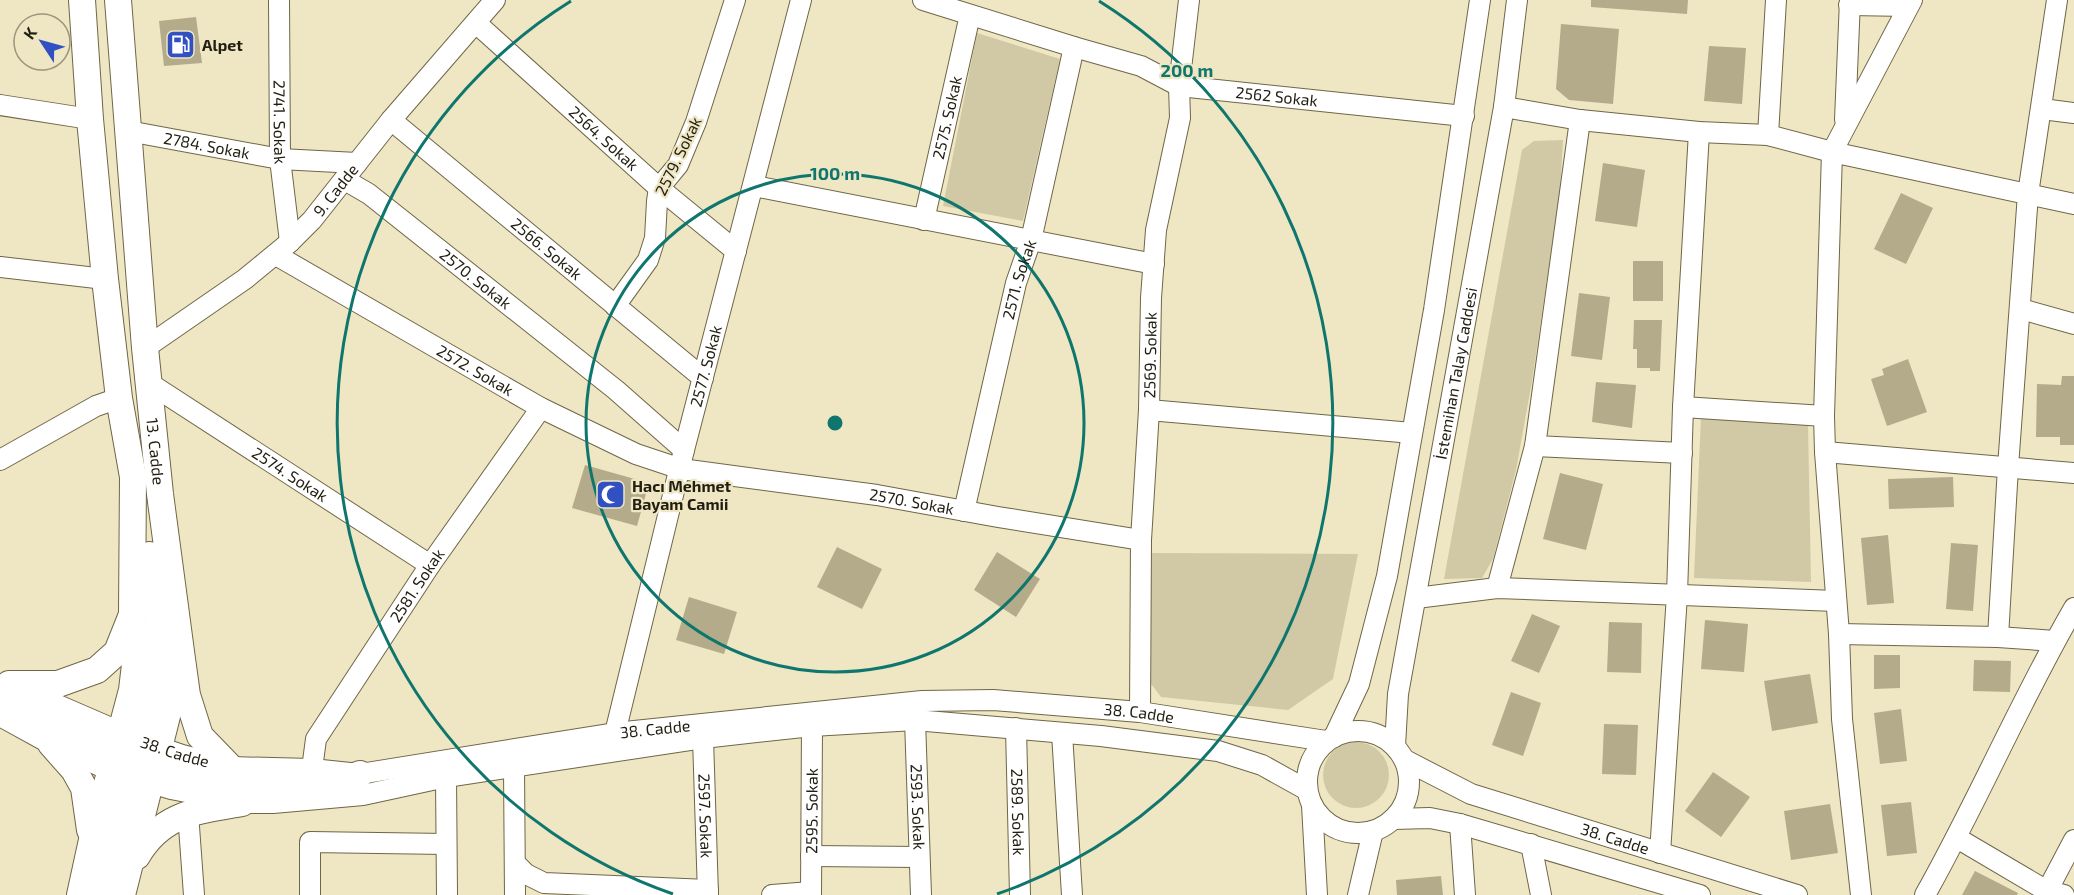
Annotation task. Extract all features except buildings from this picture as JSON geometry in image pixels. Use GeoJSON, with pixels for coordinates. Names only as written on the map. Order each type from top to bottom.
{"type":"FeatureCollection","features":[{"type":"Feature","properties":{"kind":"main road","name":"13. Cadde"},"geometry":{"type":"LineString","coordinates":[[82,0],[90,119],[105,279],[119,398],[132,477],[132,614],[136,656],[132,690],[136,758],[129,869],[122,895]]}},
{"type":"Feature","properties":{"kind":"main road","name":"13. Cadde"},"geometry":{"type":"LineString","coordinates":[[80,895],[92,840],[136,758],[182,659],[161,506],[145,348],[118,0]]}},
{"type":"Feature","properties":{"kind":"main road"},"geometry":{"type":"LineString","coordinates":[[102,895],[156,673],[159,627],[144,502],[132,477]]}},
{"type":"Feature","properties":{"kind":"main road"},"geometry":{"type":"LineString","coordinates":[[3,686],[58,684],[98,670],[117,652],[132,614]]}},
{"type":"Feature","properties":{"kind":"main road"},"geometry":{"type":"LineString","coordinates":[[182,659],[187,695],[200,736],[230,767]]}},
{"type":"Feature","properties":{"kind":"main road"},"geometry":{"type":"LineString","coordinates":[[3,686],[136,758],[206,778],[278,787],[326,785],[360,774]]}},
{"type":"Feature","properties":{"kind":"main road"},"geometry":{"type":"LineString","coordinates":[[51,744],[74,770],[84,788],[92,840]]}},
{"type":"Feature","properties":{"kind":"main road"},"geometry":{"type":"LineString","coordinates":[[129,869],[146,840],[168,822],[188,813],[242,803]]}},
{"type":"Feature","properties":{"kind":"street","name":"2741. Sokak"},"geometry":{"type":"LineString","coordinates":[[279,0],[283,249]]}},
{"type":"Feature","properties":{"kind":"street","name":"2579. Sokak"},"geometry":{"type":"LineString","coordinates":[[615,306],[648,260],[655,238],[659,188],[678,165],[696,122],[735,0]]}},
{"type":"Feature","properties":{"kind":"street","name":"2577. Sokak"},"geometry":{"type":"LineString","coordinates":[[615,733],[681,470],[684,450],[801,0]]}},
{"type":"Feature","properties":{"kind":"street","name":"2562 Sokak"},"geometry":{"type":"LineString","coordinates":[[923,0],[966,9],[1074,47],[1142,66],[1179,86],[1464,116]]}},
{"type":"Feature","properties":{"kind":"street","name":"2569. Sokak"},"geometry":{"type":"LineString","coordinates":[[1140,712],[1141,540],[1149,410],[1151,298],[1156,230],[1180,118],[1179,86],[1189,0]]}},
{"type":"Feature","properties":{"kind":"street","name":"İstemihan Talay Caddesi"},"geometry":{"type":"LineString","coordinates":[[1330,739],[1359,684],[1387,576],[1434,310],[1480,0]]}},
{"type":"Feature","properties":{"kind":"street","name":"İstemihan Talay Caddesi"},"geometry":{"type":"LineString","coordinates":[[1400,753],[1398,694],[1504,107],[1517,0]]}},
{"type":"Feature","properties":{"kind":"street"},"geometry":{"type":"LineString","coordinates":[[1768,135],[1776,0]]}},
{"type":"Feature","properties":{"kind":"street"},"geometry":{"type":"LineString","coordinates":[[1998,637],[2028,194],[2057,0]]}},
{"type":"Feature","properties":{"kind":"street","name":"9. Cadde"},"geometry":{"type":"LineString","coordinates":[[145,348],[245,279],[283,249],[312,220],[391,120],[476,23],[489,1]]}},
{"type":"Feature","properties":{"kind":"street"},"geometry":{"type":"LineString","coordinates":[[1845,126],[1850,2],[1910,3],[1832,152],[1824,416],[1825,452],[1839,634],[1842,719],[1861,895]]}},
{"type":"Feature","properties":{"kind":"street","name":"2575. Sokak"},"geometry":{"type":"LineString","coordinates":[[924,220],[966,9]]}},
{"type":"Feature","properties":{"kind":"street","name":"2564. Sokak"},"geometry":{"type":"LineString","coordinates":[[476,23],[659,188],[736,251]]}},
{"type":"Feature","properties":{"kind":"street","name":"2571. Sokak"},"geometry":{"type":"LineString","coordinates":[[964,511],[1016,284],[1032,240],[1074,47]]}},
{"type":"Feature","properties":{"kind":"street"},"geometry":{"type":"LineString","coordinates":[[0,105],[90,119]]}},
{"type":"Feature","properties":{"kind":"street"},"geometry":{"type":"LineString","coordinates":[[1504,107],[1580,120],[1699,132],[1768,135],[1832,152],[2074,204]]}},
{"type":"Feature","properties":{"kind":"street"},"geometry":{"type":"LineString","coordinates":[[2042,109],[2074,113]]}},
{"type":"Feature","properties":{"kind":"street","name":"2566. Sokak"},"geometry":{"type":"LineString","coordinates":[[391,120],[703,378]]}},
{"type":"Feature","properties":{"kind":"street"},"geometry":{"type":"LineString","coordinates":[[1497,588],[1535,446],[1580,120]]}},
{"type":"Feature","properties":{"kind":"street","name":"2784. Sokak"},"geometry":{"type":"LineString","coordinates":[[128,131],[280,159],[357,163]]}},
{"type":"Feature","properties":{"kind":"street"},"geometry":{"type":"LineString","coordinates":[[1660,853],[1677,595],[1683,407],[1699,132]]}},
{"type":"Feature","properties":{"kind":"street","name":"2570. Sokak"},"geometry":{"type":"LineString","coordinates":[[345,180],[369,194],[607,383],[684,450]]}},
{"type":"Feature","properties":{"kind":"street"},"geometry":{"type":"LineString","coordinates":[[754,186],[1154,264]]}},
{"type":"Feature","properties":{"kind":"street","name":"2572. Sokak"},"geometry":{"type":"LineString","coordinates":[[283,249],[541,408],[636,454],[681,470]]}},
{"type":"Feature","properties":{"kind":"street"},"geometry":{"type":"LineString","coordinates":[[0,267],[105,279]]}},
{"type":"Feature","properties":{"kind":"street"},"geometry":{"type":"LineString","coordinates":[[2020,309],[2074,324]]}},
{"type":"Feature","properties":{"kind":"street","name":"2574. Sokak"},"geometry":{"type":"LineString","coordinates":[[149,383],[430,565]]}},
{"type":"Feature","properties":{"kind":"street"},"geometry":{"type":"LineString","coordinates":[[0,460],[96,406],[119,398]]}},
{"type":"Feature","properties":{"kind":"street"},"geometry":{"type":"LineString","coordinates":[[1683,407],[1824,416]]}},
{"type":"Feature","properties":{"kind":"street","name":"2581. Sokak"},"geometry":{"type":"LineString","coordinates":[[312,769],[316,739],[430,565],[541,408]]}},
{"type":"Feature","properties":{"kind":"street"},"geometry":{"type":"LineString","coordinates":[[1149,410],[1412,433]]}},
{"type":"Feature","properties":{"kind":"street"},"geometry":{"type":"LineString","coordinates":[[1535,446],[1682,453]]}},
{"type":"Feature","properties":{"kind":"street"},"geometry":{"type":"LineString","coordinates":[[1825,452],[2074,473]]}},
{"type":"Feature","properties":{"kind":"street","name":"2570. Sokak"},"geometry":{"type":"LineString","coordinates":[[681,470],[877,495],[1141,540]]}},
{"type":"Feature","properties":{"kind":"street"},"geometry":{"type":"LineString","coordinates":[[1416,598],[1497,588],[1836,601]]}},
{"type":"Feature","properties":{"kind":"street"},"geometry":{"type":"LineString","coordinates":[[1925,895],[1957,838],[2055,641],[2074,608]]}},
{"type":"Feature","properties":{"kind":"street"},"geometry":{"type":"LineString","coordinates":[[1839,634],[1998,637],[2055,641]]}},
{"type":"Feature","properties":{"kind":"street","name":"38. Cadde"},"geometry":{"type":"LineString","coordinates":[[0,716],[51,744],[136,758],[230,767],[312,769],[360,774],[615,733],[922,701],[993,700],[1140,712],[1330,739]]}},
{"type":"Feature","properties":{"kind":"street","name":"38. Cadde"},"geometry":{"type":"LineString","coordinates":[[136,758],[171,789],[242,803],[273,803],[363,795],[446,777],[704,738],[812,726],[915,720],[1016,728],[1218,751],[1262,765],[1310,798]]}},
{"type":"Feature","properties":{"kind":"street","name":"2593. Sokak"},"geometry":{"type":"LineString","coordinates":[[915,720],[921,895]]}},
{"type":"Feature","properties":{"kind":"street","name":"2595. Sokak"},"geometry":{"type":"LineString","coordinates":[[811,894],[812,726]]}},
{"type":"Feature","properties":{"kind":"street","name":"2589. Sokak"},"geometry":{"type":"LineString","coordinates":[[1016,728],[1020,895]]}},
{"type":"Feature","properties":{"kind":"street"},"geometry":{"type":"LineString","coordinates":[[1310,798],[1321,817],[1338,829],[1359,833],[1373,831],[1393,819],[1402,808],[1410,782],[1400,753],[1382,736],[1366,731],[1349,731],[1330,739],[1317,751],[1310,763],[1307,777],[1317,895]]}},
{"type":"Feature","properties":{"kind":"street"},"geometry":{"type":"LineString","coordinates":[[1062,733],[1072,895]]}},
{"type":"Feature","properties":{"kind":"street","name":"2597. Sokak"},"geometry":{"type":"LineString","coordinates":[[704,738],[708,892]]}},
{"type":"Feature","properties":{"kind":"street","name":"38. Cadde"},"geometry":{"type":"LineString","coordinates":[[1400,753],[1471,794],[1797,895]]}},
{"type":"Feature","properties":{"kind":"street"},"geometry":{"type":"LineString","coordinates":[[514,768],[515,895]]}},
{"type":"Feature","properties":{"kind":"street"},"geometry":{"type":"LineString","coordinates":[[446,777],[447,895]]}},
{"type":"Feature","properties":{"kind":"street"},"geometry":{"type":"LineString","coordinates":[[188,813],[194,895]]}},
{"type":"Feature","properties":{"kind":"street","name":"38. Cadde"},"geometry":{"type":"LineString","coordinates":[[1393,819],[1430,818],[1460,824],[1531,844],[1679,892],[1700,895]]}},
{"type":"Feature","properties":{"kind":"street"},"geometry":{"type":"LineString","coordinates":[[1460,824],[1465,895]]}},
{"type":"Feature","properties":{"kind":"street"},"geometry":{"type":"LineString","coordinates":[[1358,895],[1373,831]]}},
{"type":"Feature","properties":{"kind":"street"},"geometry":{"type":"LineString","coordinates":[[1957,838],[2052,894],[2074,840]]}},
{"type":"Feature","properties":{"kind":"street"},"geometry":{"type":"LineString","coordinates":[[310,895],[310,843],[446,844]]}},
{"type":"Feature","properties":{"kind":"street"},"geometry":{"type":"LineString","coordinates":[[1531,844],[1541,895]]}},
{"type":"Feature","properties":{"kind":"street"},"geometry":{"type":"LineString","coordinates":[[811,855],[920,857]]}},
{"type":"Feature","properties":{"kind":"street"},"geometry":{"type":"LineString","coordinates":[[514,863],[526,874],[544,883],[655,891],[708,892]]}},
{"type":"Feature","properties":{"kind":"street"},"geometry":{"type":"LineString","coordinates":[[772,895],[811,894]]}},
{"type":"Feature","properties":{"kind":"shaded area"},"geometry":{"type":"Polygon","coordinates":[[[977,33],[1060,59],[1023,221],[943,206],[977,33]]]}},
{"type":"Feature","properties":{"kind":"shaded area"},"geometry":{"type":"Polygon","coordinates":[[[1563,140],[1560,192],[1532,381],[1516,470],[1493,559],[1482,578],[1444,579],[1522,150],[1534,141],[1563,140]]]}},
{"type":"Feature","properties":{"kind":"shaded area"},"geometry":{"type":"Polygon","coordinates":[[[1701,417],[1808,424],[1811,582],[1694,578],[1701,417]]]}},
{"type":"Feature","properties":{"kind":"shaded area"},"geometry":{"type":"Polygon","coordinates":[[[1152,553],[1358,554],[1333,679],[1288,710],[1161,697],[1148,680],[1152,553]]]}},
{"type":"Feature","properties":{"kind":"shaded area"},"geometry":{"type":"Polygon","coordinates":[[[1362,742],[1380,751],[1387,762],[1389,775],[1387,788],[1380,799],[1369,806],[1350,808],[1332,799],[1325,788],[1323,769],[1332,751],[1343,744],[1362,742]]]}},
{"type":"Feature","properties":{"kind":"place","name":"Alpet"},"geometry":{"type":"Point","coordinates":[181,45]}},
{"type":"Feature","properties":{"kind":"place","name":"Hacı Mehmet Bayam Camii"},"geometry":{"type":"Point","coordinates":[611,495]}}]}
